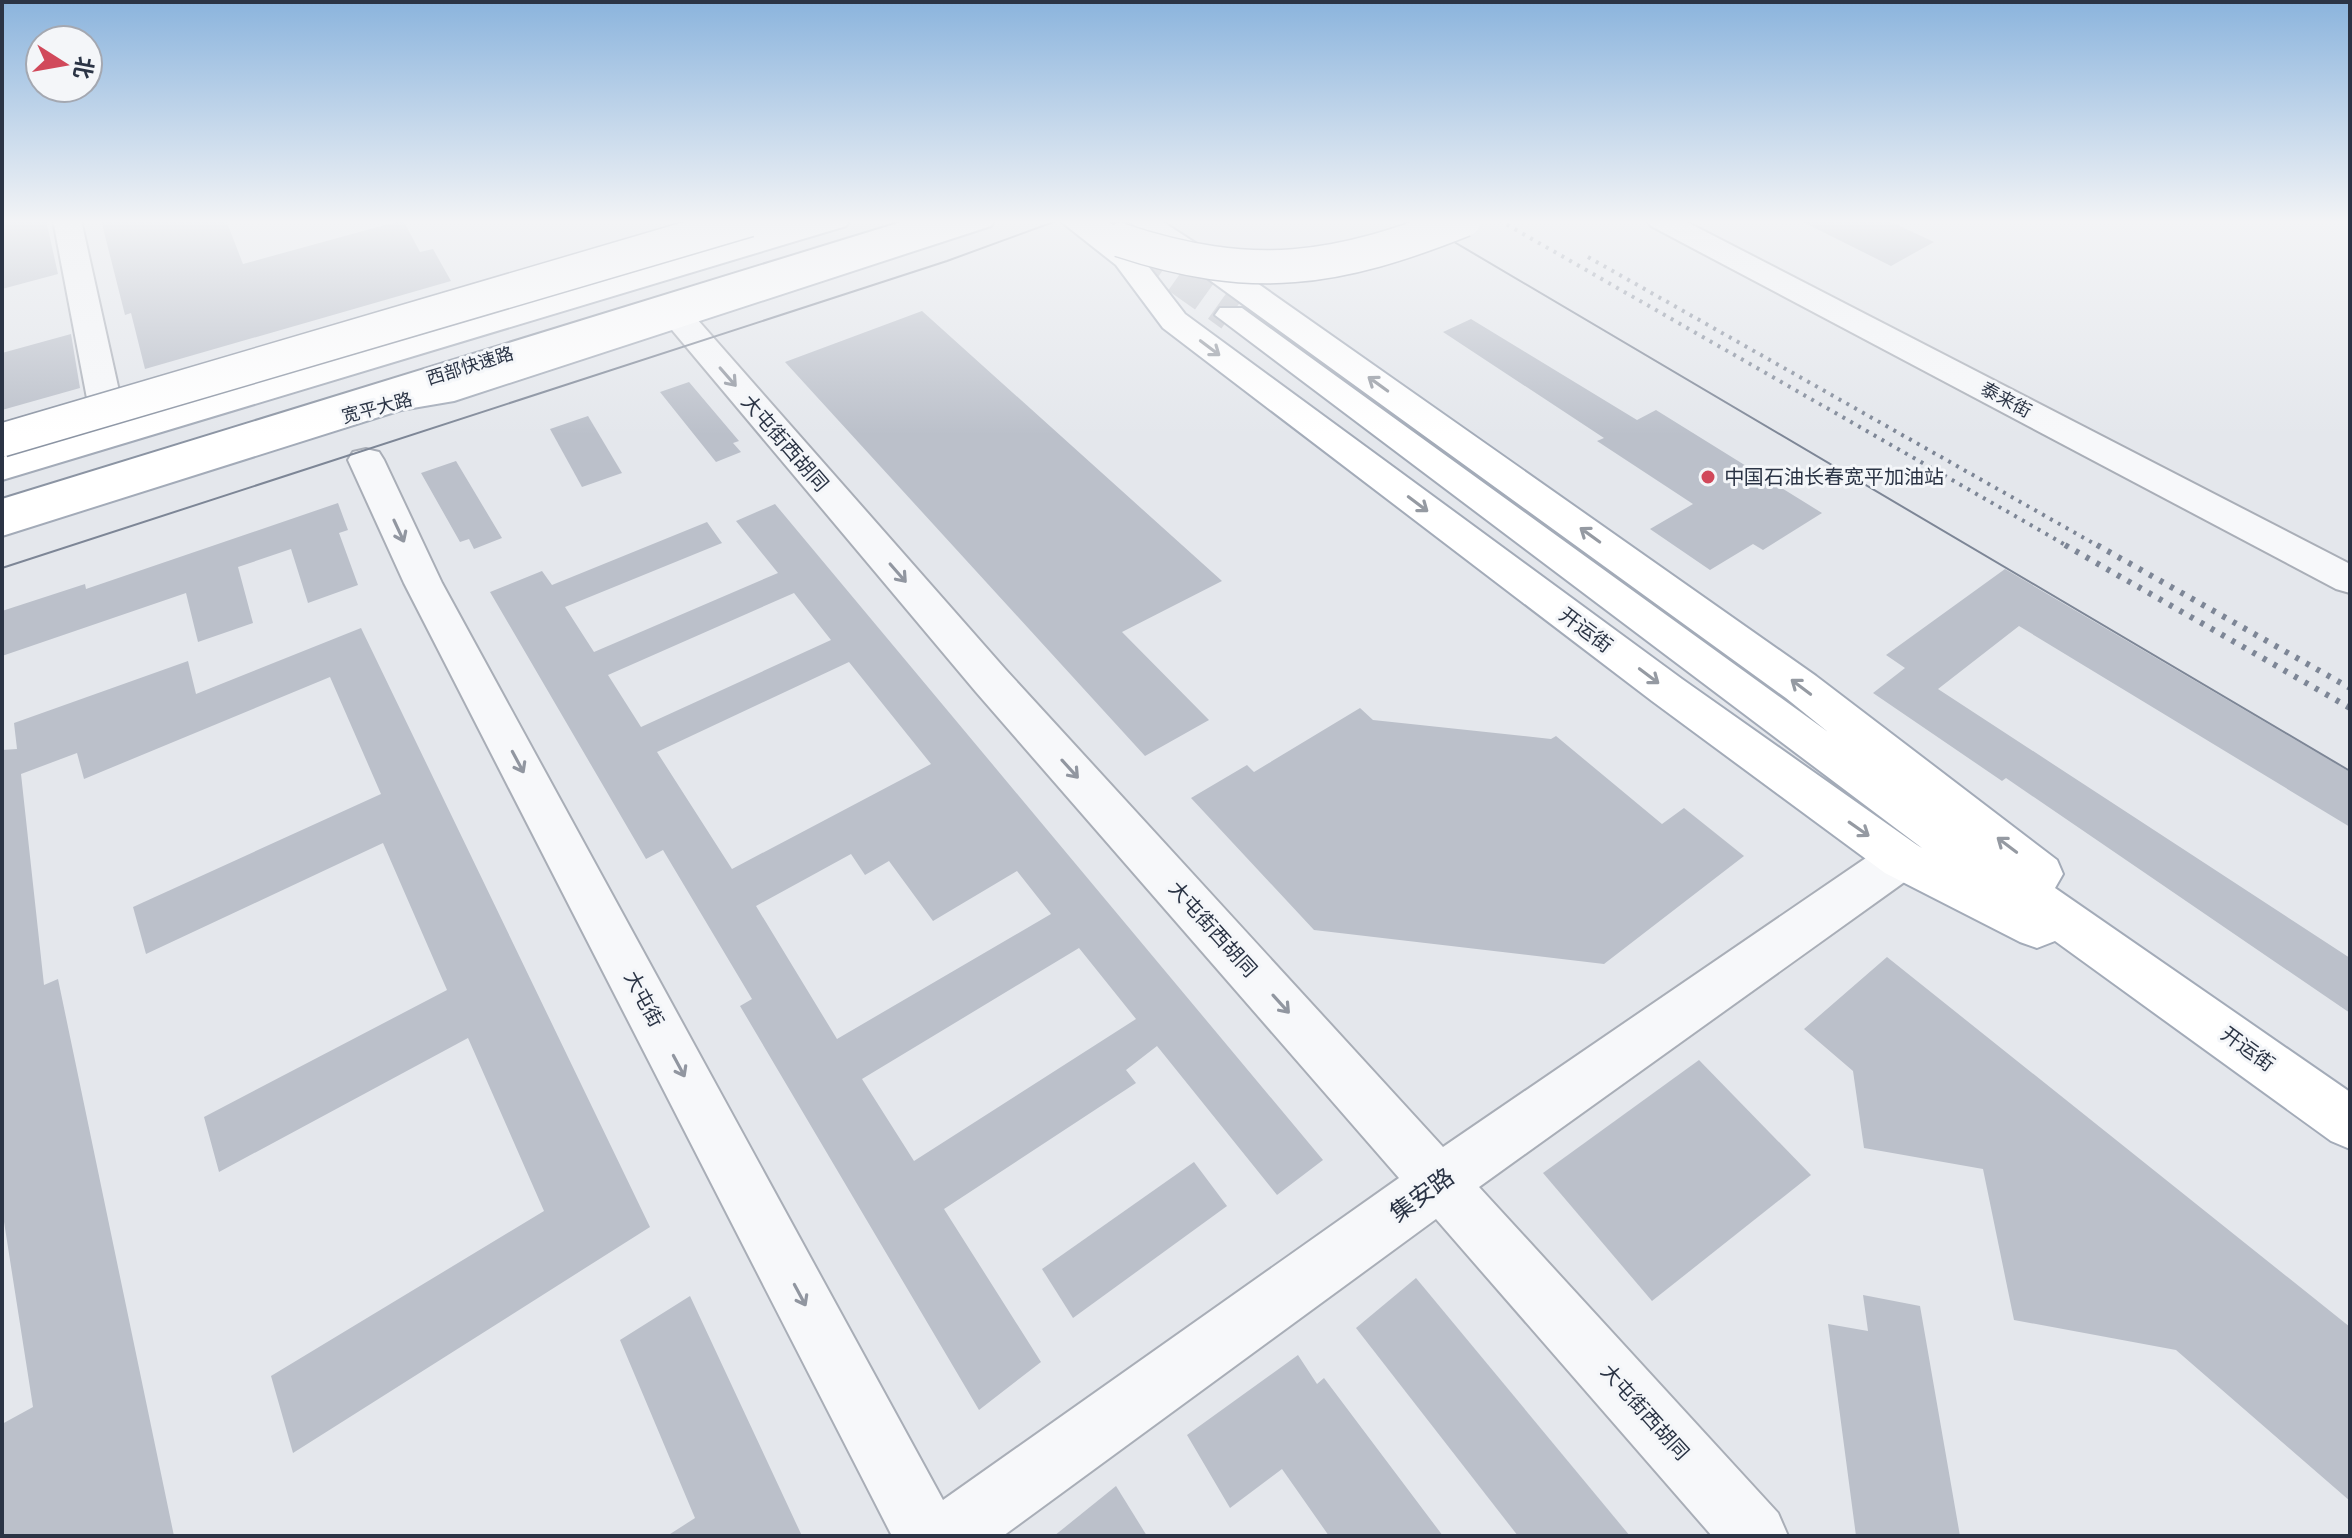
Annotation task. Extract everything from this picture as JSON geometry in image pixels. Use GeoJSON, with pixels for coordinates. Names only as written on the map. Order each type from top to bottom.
{"type":"FeatureCollection","features":[{"type":"Feature","properties":{"kind":"main road"},"geometry":{"type":"LineString","coordinates":[[2,440],[505,292]]}},
{"type":"Feature","properties":{"kind":"main road"},"geometry":{"type":"LineString","coordinates":[[2,461],[559,292]]}},
{"type":"Feature","properties":{"kind":"main road"},"geometry":{"type":"LineString","coordinates":[[2,469],[594,292]]}},
{"type":"Feature","properties":{"kind":"main road","name":"西部快速路"},"geometry":{"type":"LineString","coordinates":[[2,487],[641,292]]}},
{"type":"Feature","properties":{"kind":"main road","name":"西部快速路"},"geometry":{"type":"LineString","coordinates":[[2,512],[708,292]]}},
{"type":"Feature","properties":{"kind":"main road","name":"宽平大路"},"geometry":{"type":"LineString","coordinates":[[2,524],[396,400],[442,394],[757,292]]}},
{"type":"Feature","properties":{"kind":"main road","name":"开运街"},"geometry":{"type":"LineString","coordinates":[[1173,292],[1667,690],[1901,859],[1962,892],[2145,976]]}},
{"type":"Feature","properties":{"kind":"main road"},"geometry":{"type":"LineString","coordinates":[[1185,300],[1200,292]]}},
{"type":"Feature","properties":{"kind":"main road"},"geometry":{"type":"LineString","coordinates":[[1225,292],[1239,302]]}},
{"type":"Feature","properties":{"kind":"main road","name":"开运街"},"geometry":{"type":"LineString","coordinates":[[1227,292],[1921,823],[2145,976],[2350,1123]]}},
{"type":"Feature","properties":{"kind":"main road"},"geometry":{"type":"LineString","coordinates":[[2,543],[411,414],[442,394]]}},
{"type":"Feature","properties":{"kind":"street"},"geometry":{"type":"LineString","coordinates":[[82,292],[111,435],[236,379],[528,292]]}},
{"type":"Feature","properties":{"kind":"street","name":"泰来街"},"geometry":{"type":"LineString","coordinates":[[1798,292],[2350,580]]}},
{"type":"Feature","properties":{"kind":"street","name":"大屯街西胡同"},"geometry":{"type":"LineString","coordinates":[[678,317],[991,681],[1755,1536]]}},
{"type":"Feature","properties":{"kind":"street","name":"大屯街"},"geometry":{"type":"LineString","coordinates":[[366,460],[423,583],[927,1536]]}},
{"type":"Feature","properties":{"kind":"street","name":"集安路"},"geometry":{"type":"LineString","coordinates":[[948,1536],[1440,1182],[1901,859]]}},
{"type":"Feature","properties":{"kind":"building"},"geometry":{"type":"Polygon","coordinates":[[[119,292],[414,292],[145,369],[131,313],[125,315],[119,292]]]}},
{"type":"Feature","properties":{"kind":"building"},"geometry":{"type":"Polygon","coordinates":[[[922,311],[1222,581],[1122,632],[1209,720],[1145,756],[785,362],[922,311]]]}},
{"type":"Feature","properties":{"kind":"building"},"geometry":{"type":"Polygon","coordinates":[[[1471,319],[1637,420],[1656,410],[1822,513],[1763,550],[1753,544],[1710,570],[1650,529],[1693,504],[1597,441],[1604,438],[1443,332],[1471,319]]]}},
{"type":"Feature","properties":{"kind":"building"},"geometry":{"type":"Polygon","coordinates":[[[71,334],[80,388],[2,410],[2,353],[71,334]]]}},
{"type":"Feature","properties":{"kind":"building"},"geometry":{"type":"Polygon","coordinates":[[[689,382],[739,441],[733,443],[741,452],[716,462],[660,392],[689,382]]]}},
{"type":"Feature","properties":{"kind":"building"},"geometry":{"type":"Polygon","coordinates":[[[588,416],[622,473],[582,487],[550,429],[588,416]]]}},
{"type":"Feature","properties":{"kind":"building"},"geometry":{"type":"Polygon","coordinates":[[[456,461],[502,538],[474,549],[469,539],[460,542],[421,473],[456,461]]]}},
{"type":"Feature","properties":{"kind":"building"},"geometry":{"type":"Polygon","coordinates":[[[338,503],[348,530],[339,533],[358,585],[308,603],[291,549],[238,567],[253,623],[198,642],[186,593],[2,656],[2,611],[85,584],[86,589],[338,503]]]}},
{"type":"Feature","properties":{"kind":"building"},"geometry":{"type":"Polygon","coordinates":[[[775,504],[1323,1160],[1277,1195],[1157,1046],[1126,1070],[1136,1083],[944,1209],[1041,1362],[979,1410],[740,1006],[752,999],[663,850],[646,859],[490,592],[542,571],[552,585],[707,522],[722,543],[565,607],[594,652],[778,573],[736,521],[775,504]],[[794,593],[608,675],[641,727],[831,640],[794,593]],[[849,662],[657,752],[732,869],[931,764],[849,662]],[[851,854],[756,906],[837,1039],[1051,914],[1017,871],[933,921],[889,861],[865,875],[851,854]],[[1079,948],[862,1079],[914,1161],[1136,1019],[1079,948]]]}},
{"type":"Feature","properties":{"kind":"building"},"geometry":{"type":"Polygon","coordinates":[[[2005,569],[2350,772],[2350,827],[2019,626],[1938,689],[2350,958],[2350,1013],[2006,778],[2002,781],[1873,693],[1905,668],[1886,655],[2005,569]]]}},
{"type":"Feature","properties":{"kind":"building"},"geometry":{"type":"Polygon","coordinates":[[[361,628],[650,1227],[293,1453],[271,1376],[544,1211],[468,1038],[219,1172],[204,1117],[447,990],[383,843],[146,954],[133,907],[381,794],[330,677],[84,779],[77,753],[21,774],[44,985],[58,979],[174,1536],[2,1536],[2,1424],[33,1407],[2,1209],[2,750],[17,749],[14,723],[188,661],[196,694],[361,628]]]}},
{"type":"Feature","properties":{"kind":"building"},"geometry":{"type":"Polygon","coordinates":[[[1360,708],[1373,720],[1551,739],[1556,736],[1662,824],[1684,808],[1744,856],[1604,964],[1314,930],[1191,798],[1247,765],[1254,772],[1360,708]]]}},
{"type":"Feature","properties":{"kind":"building"},"geometry":{"type":"Polygon","coordinates":[[[1887,957],[2350,1327],[2350,1501],[2176,1350],[2014,1320],[1983,1169],[1864,1148],[1853,1071],[1804,1029],[1887,957]]]}},
{"type":"Feature","properties":{"kind":"building"},"geometry":{"type":"Polygon","coordinates":[[[1699,1060],[1811,1175],[1652,1301],[1543,1173],[1699,1060]]]}},
{"type":"Feature","properties":{"kind":"building"},"geometry":{"type":"Polygon","coordinates":[[[1194,1162],[1227,1206],[1073,1318],[1042,1269],[1194,1162]]]}},
{"type":"Feature","properties":{"kind":"building"},"geometry":{"type":"Polygon","coordinates":[[[1416,1278],[1630,1536],[1518,1536],[1356,1328],[1416,1278]]]}},
{"type":"Feature","properties":{"kind":"building"},"geometry":{"type":"Polygon","coordinates":[[[1863,1295],[1920,1306],[1960,1536],[1856,1536],[1828,1324],[1868,1331],[1863,1295]]]}},
{"type":"Feature","properties":{"kind":"building"},"geometry":{"type":"Polygon","coordinates":[[[690,1296],[802,1536],[667,1536],[695,1518],[620,1340],[690,1296]]]}},
{"type":"Feature","properties":{"kind":"building"},"geometry":{"type":"Polygon","coordinates":[[[1298,1355],[1317,1384],[1324,1378],[1443,1536],[1329,1536],[1282,1469],[1230,1508],[1187,1435],[1298,1355]]]}},
{"type":"Feature","properties":{"kind":"building"},"geometry":{"type":"Polygon","coordinates":[[[1116,1486],[1147,1536],[1054,1536],[1116,1486]]]}},
{"type":"Feature","properties":{"kind":"tunnel"},"geometry":{"type":"LineString","coordinates":[[1198,292],[1231,315]]}},
{"type":"Feature","properties":{"kind":"tram line"},"geometry":{"type":"LineString","coordinates":[[2,568],[852,292]]}},
{"type":"Feature","properties":{"kind":"tram line"},"geometry":{"type":"LineString","coordinates":[[1539,292],[2350,771]]}},
{"type":"Feature","properties":{"kind":"railway"},"geometry":{"type":"LineString","coordinates":[[1624,292],[2069,547]]}},
{"type":"Feature","properties":{"kind":"railway"},"geometry":{"type":"LineString","coordinates":[[1649,292],[2100,547]]}},
{"type":"Feature","properties":{"kind":"railway"},"geometry":{"type":"LineString","coordinates":[[2065,545],[2350,708]]}},
{"type":"Feature","properties":{"kind":"railway"},"geometry":{"type":"LineString","coordinates":[[2097,545],[2350,688]]}},
{"type":"Feature","properties":{"kind":"place","name":"中国石油长春宽平加油站"},"geometry":{"type":"Point","coordinates":[1708,477]}}]}
